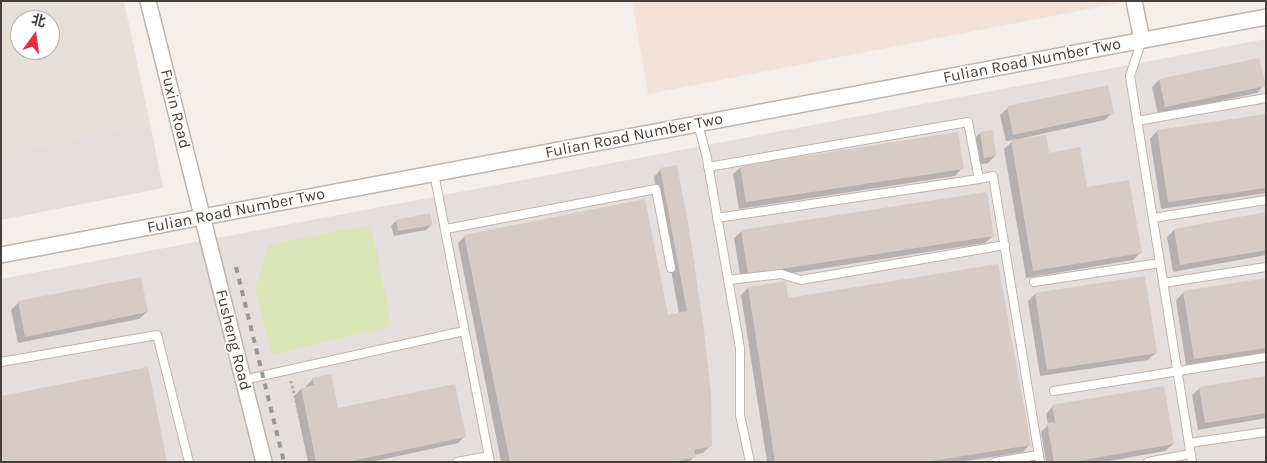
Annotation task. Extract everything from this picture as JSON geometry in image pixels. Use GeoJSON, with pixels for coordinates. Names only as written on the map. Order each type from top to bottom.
{"type":"FeatureCollection","features":[{"type":"Feature","properties":{"kind":"street","name":"Fuxin Road"},"geometry":{"type":"LineString","coordinates":[[148,1],[202,217]]}},
{"type":"Feature","properties":{"kind":"street"},"geometry":{"type":"LineString","coordinates":[[1134,1],[1142,40]]}},
{"type":"Feature","properties":{"kind":"street","name":"Fulian Road Number Two"},"geometry":{"type":"LineString","coordinates":[[1,255],[1266,17]]}},
{"type":"Feature","properties":{"kind":"street","name":"Fusheng Road"},"geometry":{"type":"LineString","coordinates":[[202,217],[264,462]]}},
{"type":"Feature","properties":{"kind":"lane"},"geometry":{"type":"LineString","coordinates":[[1142,40],[1130,76],[1191,458],[1148,462]]}},
{"type":"Feature","properties":{"kind":"lane"},"geometry":{"type":"LineString","coordinates":[[1137,121],[1266,98]]}},
{"type":"Feature","properties":{"kind":"lane"},"geometry":{"type":"LineString","coordinates":[[708,167],[968,122],[978,179]]}},
{"type":"Feature","properties":{"kind":"lane"},"geometry":{"type":"LineString","coordinates":[[698,124],[708,167],[740,348],[740,415],[750,462]]}},
{"type":"Feature","properties":{"kind":"lane"},"geometry":{"type":"LineString","coordinates":[[434,173],[489,459],[457,462]]}},
{"type":"Feature","properties":{"kind":"lane"},"geometry":{"type":"LineString","coordinates":[[717,218],[993,176],[1040,458],[995,462]]}},
{"type":"Feature","properties":{"kind":"lane"},"geometry":{"type":"LineString","coordinates":[[446,229],[656,189],[671,268]]}},
{"type":"Feature","properties":{"kind":"lane"},"geometry":{"type":"LineString","coordinates":[[1153,218],[1266,200]]}},
{"type":"Feature","properties":{"kind":"lane"},"geometry":{"type":"LineString","coordinates":[[728,280],[781,274],[801,280],[1005,245]]}},
{"type":"Feature","properties":{"kind":"lane"},"geometry":{"type":"LineString","coordinates":[[1034,282],[1160,263]]}},
{"type":"Feature","properties":{"kind":"lane"},"geometry":{"type":"LineString","coordinates":[[1163,284],[1266,267]]}},
{"type":"Feature","properties":{"kind":"lane"},"geometry":{"type":"LineString","coordinates":[[243,380],[464,331]]}},
{"type":"Feature","properties":{"kind":"lane"},"geometry":{"type":"LineString","coordinates":[[1,362],[157,335],[189,462]]}},
{"type":"Feature","properties":{"kind":"lane"},"geometry":{"type":"LineString","coordinates":[[1054,391],[1266,357]]}},
{"type":"Feature","properties":{"kind":"lane"},"geometry":{"type":"LineString","coordinates":[[1189,443],[1266,432]]}},
{"type":"Feature","properties":{"kind":"path"},"geometry":{"type":"LineString","coordinates":[[288,369],[311,462]]}},
{"type":"Feature","properties":{"kind":"shaded area"},"geometry":{"type":"Polygon","coordinates":[[[1,1],[124,1],[150,123],[1,154],[1,1]]]}},
{"type":"Feature","properties":{"kind":"shaded area"},"geometry":{"type":"Polygon","coordinates":[[[632,1],[1130,1],[648,94],[632,1]]]}},
{"type":"Feature","properties":{"kind":"shaded area"},"geometry":{"type":"Polygon","coordinates":[[[1266,39],[1266,462],[1,462],[1,279],[1266,39]]]}},
{"type":"Feature","properties":{"kind":"shaded area"},"geometry":{"type":"Polygon","coordinates":[[[150,123],[163,188],[1,220],[1,154],[150,123]]]}},
{"type":"Feature","properties":{"kind":"shaded area"},"geometry":{"type":"Polygon","coordinates":[[[396,220],[399,231],[423,227],[442,317],[392,326],[371,225],[396,220]]]}},
{"type":"Feature","properties":{"kind":"green space"},"geometry":{"type":"Polygon","coordinates":[[[371,225],[392,326],[272,355],[255,290],[267,248],[271,244],[371,225]]]}},
{"type":"Feature","properties":{"kind":"building"},"geometry":{"type":"Polygon","coordinates":[[[1259,58],[1266,86],[1165,107],[1159,79],[1259,58]]]}},
{"type":"Feature","properties":{"kind":"building"},"geometry":{"type":"Polygon","coordinates":[[[1108,85],[1114,113],[1013,135],[1007,106],[1108,85]]]}},
{"type":"Feature","properties":{"kind":"building"},"geometry":{"type":"Polygon","coordinates":[[[1266,114],[1266,188],[1168,202],[1157,130],[1266,114]]]}},
{"type":"Feature","properties":{"kind":"building"},"geometry":{"type":"Polygon","coordinates":[[[993,130],[996,156],[984,158],[980,132],[993,130]]]}},
{"type":"Feature","properties":{"kind":"building"},"geometry":{"type":"Polygon","coordinates":[[[958,132],[964,169],[746,202],[740,166],[958,132]]]}},
{"type":"Feature","properties":{"kind":"building"},"geometry":{"type":"Polygon","coordinates":[[[1046,135],[1049,153],[1080,147],[1087,187],[1129,180],[1142,253],[1033,271],[1011,140],[1046,135]]]}},
{"type":"Feature","properties":{"kind":"building"},"geometry":{"type":"Polygon","coordinates":[[[677,165],[689,228],[704,331],[711,393],[712,446],[694,450],[696,457],[673,462],[510,462],[464,235],[645,199],[668,315],[687,311],[660,168],[677,165]]]}},
{"type":"Feature","properties":{"kind":"building"},"geometry":{"type":"Polygon","coordinates":[[[987,192],[994,236],[748,274],[741,230],[987,192]]]}},
{"type":"Feature","properties":{"kind":"building"},"geometry":{"type":"Polygon","coordinates":[[[1266,212],[1266,250],[1180,265],[1174,229],[1266,212]]]}},
{"type":"Feature","properties":{"kind":"building"},"geometry":{"type":"Polygon","coordinates":[[[430,213],[433,225],[398,231],[396,220],[430,213]]]}},
{"type":"Feature","properties":{"kind":"building"},"geometry":{"type":"Polygon","coordinates":[[[998,264],[1031,445],[926,462],[775,462],[748,287],[786,281],[788,298],[998,264]]]}},
{"type":"Feature","properties":{"kind":"building"},"geometry":{"type":"Polygon","coordinates":[[[1145,276],[1157,353],[1047,370],[1035,293],[1145,276]]]}},
{"type":"Feature","properties":{"kind":"building"},"geometry":{"type":"Polygon","coordinates":[[[141,277],[148,312],[25,337],[18,301],[141,277]]]}},
{"type":"Feature","properties":{"kind":"building"},"geometry":{"type":"Polygon","coordinates":[[[1266,278],[1266,348],[1194,359],[1183,291],[1266,278]]]}},
{"type":"Feature","properties":{"kind":"building"},"geometry":{"type":"Polygon","coordinates":[[[148,367],[167,462],[1,462],[1,396],[148,367]]]}},
{"type":"Feature","properties":{"kind":"building"},"geometry":{"type":"Polygon","coordinates":[[[331,374],[338,408],[455,384],[466,437],[347,462],[316,462],[301,388],[314,385],[312,378],[331,374]]]}},
{"type":"Feature","properties":{"kind":"building"},"geometry":{"type":"Polygon","coordinates":[[[1266,376],[1266,413],[1205,423],[1199,387],[1266,376]]]}},
{"type":"Feature","properties":{"kind":"building"},"geometry":{"type":"Polygon","coordinates":[[[1164,386],[1174,444],[1073,462],[1054,462],[1047,423],[1055,422],[1052,405],[1164,386]]]}},
{"type":"Feature","properties":{"kind":"railway"},"geometry":{"type":"LineString","coordinates":[[236,267],[284,462]]}}]}
